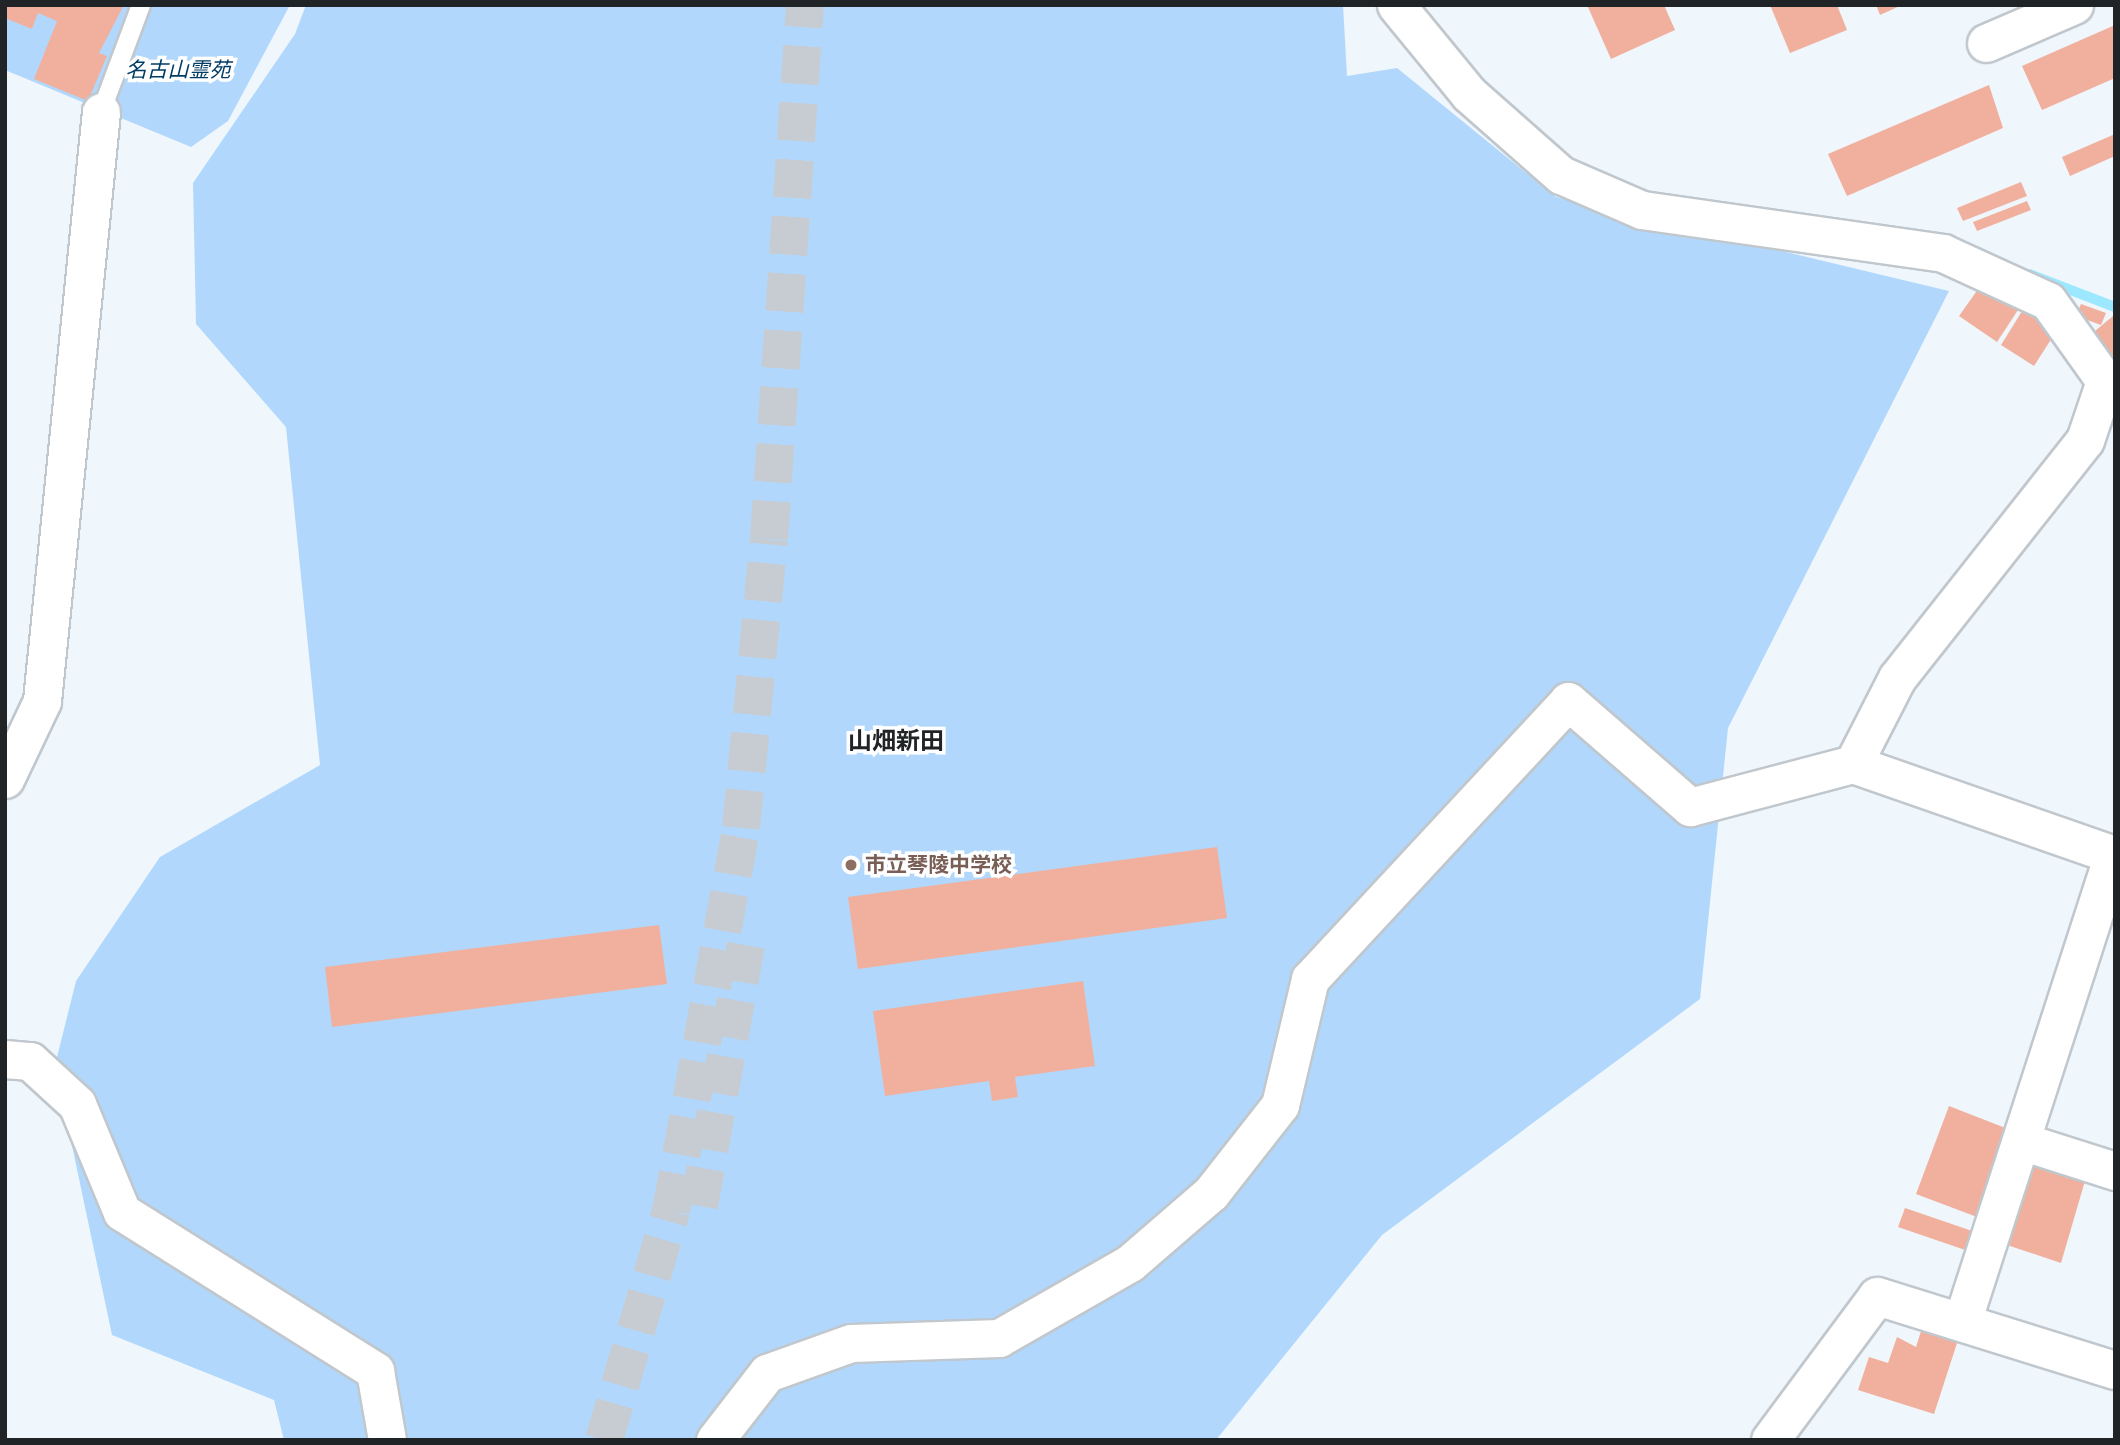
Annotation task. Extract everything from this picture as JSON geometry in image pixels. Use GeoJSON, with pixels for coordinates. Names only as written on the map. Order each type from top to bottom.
{"type":"FeatureCollection","features":[{"type":"Feature","properties":{"kind":"street"},"geometry":{"type":"LineString","coordinates":[[1396,5],[1469,94],[1561,175],[1642,210],[1943,253],[2048,301],[2105,382],[2085,440],[1897,678],[1853,764]]}},
{"type":"Feature","properties":{"kind":"street"},"geometry":{"type":"LineString","coordinates":[[1986,43],[2074,5]]}},
{"type":"Feature","properties":{"kind":"street"},"geometry":{"type":"LineString","coordinates":[[5,779],[42,701],[101,112]]}},
{"type":"Feature","properties":{"kind":"street"},"geometry":{"type":"LineString","coordinates":[[715,1440],[767,1373],[851,1343],[999,1338],[1130,1263],[1211,1193],[1280,1105],[1310,979],[1568,701],[1690,807],[1853,764],[2114,855],[2024,1142],[1962,1322]]}},
{"type":"Feature","properties":{"kind":"street"},"geometry":{"type":"LineString","coordinates":[[5,1059],[30,1061],[77,1104],[122,1212],[376,1371],[387,1440]]}},
{"type":"Feature","properties":{"kind":"street"},"geometry":{"type":"LineString","coordinates":[[2024,1142],[2115,1171]]}},
{"type":"Feature","properties":{"kind":"street"},"geometry":{"type":"LineString","coordinates":[[1770,1440],[1877,1296],[2115,1370]]}},
{"type":"Feature","properties":{"kind":"lane"},"geometry":{"type":"LineString","coordinates":[[101,112],[141,5]]}},
{"type":"Feature","properties":{"kind":"green space","name":"名古山霊苑"},"geometry":{"type":"Polygon","coordinates":[[[5,5],[290,5],[228,121],[191,147],[5,70],[5,5]]]}},
{"type":"Feature","properties":{"kind":"green space"},"geometry":{"type":"Polygon","coordinates":[[[306,5],[1343,5],[1347,76],[1397,68],[1556,197],[1949,291],[1728,728],[1700,999],[1382,1235],[1216,1440],[284,1440],[274,1400],[112,1335],[55,1065],[76,981],[160,857],[320,765],[286,427],[196,324],[193,183],[295,34],[306,5]]]}},
{"type":"Feature","properties":{"kind":"building"},"geometry":{"type":"Polygon","coordinates":[[[5,5],[124,5],[99,53],[107,56],[88,101],[34,79],[57,21],[38,13],[32,29],[5,18],[5,5]]]}},
{"type":"Feature","properties":{"kind":"building"},"geometry":{"type":"Polygon","coordinates":[[[1587,5],[1664,5],[1675,30],[1611,59],[1587,5]]]}},
{"type":"Feature","properties":{"kind":"building"},"geometry":{"type":"Polygon","coordinates":[[[1770,5],[1837,5],[1847,30],[1790,53],[1770,5]]]}},
{"type":"Feature","properties":{"kind":"building"},"geometry":{"type":"Polygon","coordinates":[[[1876,5],[1902,5],[1880,15],[1876,5]]]}},
{"type":"Feature","properties":{"kind":"building"},"geometry":{"type":"Polygon","coordinates":[[[2115,25],[2115,78],[2042,110],[2022,66],[2115,25]]]}},
{"type":"Feature","properties":{"kind":"building"},"geometry":{"type":"Polygon","coordinates":[[[1989,85],[2003,128],[1847,196],[1828,154],[1989,85]]]}},
{"type":"Feature","properties":{"kind":"building"},"geometry":{"type":"Polygon","coordinates":[[[2115,134],[2115,156],[2070,176],[2062,157],[2115,134]]]}},
{"type":"Feature","properties":{"kind":"building"},"geometry":{"type":"Polygon","coordinates":[[[2021,182],[2027,196],[1963,221],[1957,208],[2021,182]]]}},
{"type":"Feature","properties":{"kind":"building"},"geometry":{"type":"Polygon","coordinates":[[[2027,201],[2031,210],[1977,231],[1973,222],[2027,201]]]}},
{"type":"Feature","properties":{"kind":"building"},"geometry":{"type":"Polygon","coordinates":[[[1981,285],[2018,310],[1997,342],[1959,316],[1981,285]]]}},
{"type":"Feature","properties":{"kind":"building"},"geometry":{"type":"Polygon","coordinates":[[[2081,304],[2106,313],[2101,325],[2076,316],[2081,304]]]}},
{"type":"Feature","properties":{"kind":"building"},"geometry":{"type":"Polygon","coordinates":[[[2024,308],[2057,330],[2034,366],[2001,345],[2024,308]]]}},
{"type":"Feature","properties":{"kind":"building"},"geometry":{"type":"Polygon","coordinates":[[[2113,316],[2115,318],[2115,370],[2089,336],[2113,316]]]}},
{"type":"Feature","properties":{"kind":"building"},"geometry":{"type":"Polygon","coordinates":[[[1217,847],[1227,918],[858,969],[848,897],[1217,847]]]}},
{"type":"Feature","properties":{"kind":"building"},"geometry":{"type":"Polygon","coordinates":[[[659,925],[667,984],[332,1027],[325,967],[659,925]]]}},
{"type":"Feature","properties":{"kind":"building"},"geometry":{"type":"Polygon","coordinates":[[[1083,981],[1095,1066],[1015,1077],[1018,1097],[992,1101],[989,1081],[885,1096],[873,1011],[1083,981]]]}},
{"type":"Feature","properties":{"kind":"building"},"geometry":{"type":"Polygon","coordinates":[[[1949,1106],[2008,1129],[1977,1217],[1916,1194],[1949,1106]]]}},
{"type":"Feature","properties":{"kind":"building"},"geometry":{"type":"Polygon","coordinates":[[[2037,1158],[2087,1174],[2061,1263],[2007,1245],[2037,1158]]]}},
{"type":"Feature","properties":{"kind":"building"},"geometry":{"type":"Polygon","coordinates":[[[1905,1208],[1978,1233],[1971,1252],[1898,1227],[1905,1208]]]}},
{"type":"Feature","properties":{"kind":"building"},"geometry":{"type":"Polygon","coordinates":[[[1923,1325],[1959,1337],[1934,1414],[1858,1390],[1869,1357],[1888,1363],[1897,1337],[1916,1347],[1923,1325]]]}},
{"type":"Feature","properties":{"kind":"waterway"},"geometry":{"type":"LineString","coordinates":[[2029,274],[2115,307]]}},
{"type":"Feature","properties":{"kind":"tunnel"},"geometry":{"type":"LineString","coordinates":[[604,1440],[671,1211],[741,828],[769,539],[805,5]]}},
{"type":"Feature","properties":{"kind":"tunnel"},"geometry":{"type":"LineString","coordinates":[[699,1206],[746,945]]}},
{"type":"Feature","properties":{"kind":"place","name":"市立琴陵中学校"},"geometry":{"type":"Point","coordinates":[851,865]}},
{"type":"Feature","properties":{"kind":"district","name":"山畑新田"},"geometry":{"type":"Point","coordinates":[896,741]}}]}
